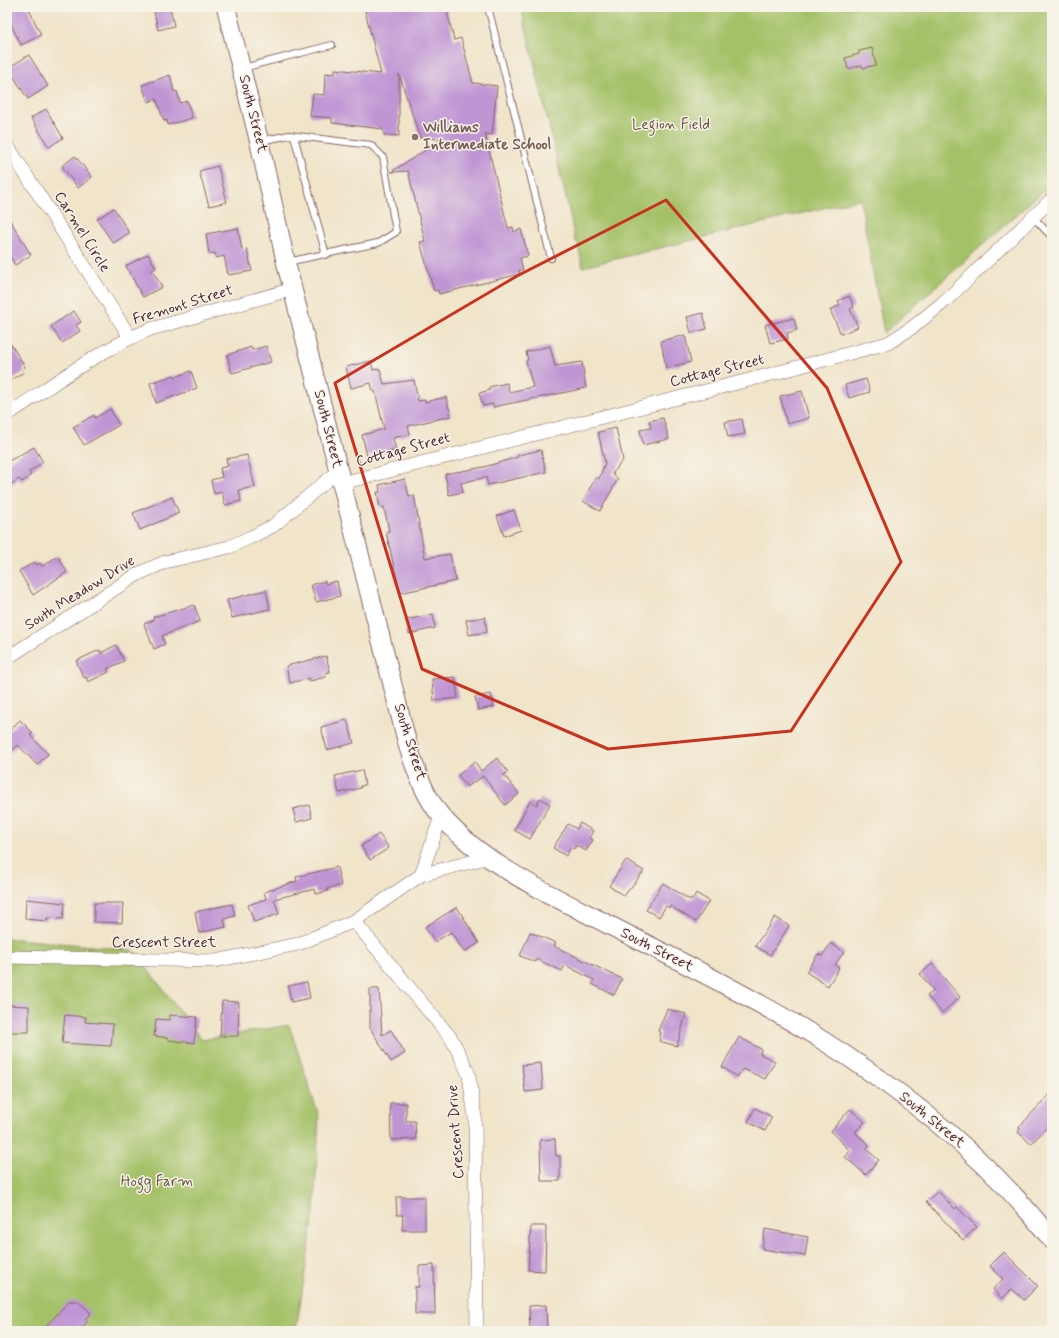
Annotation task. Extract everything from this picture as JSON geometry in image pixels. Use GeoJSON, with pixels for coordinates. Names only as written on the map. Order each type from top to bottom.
{"type":"FeatureCollection","features":[{"type":"Feature","properties":{"kind":"street","name":"South Street"},"geometry":{"type":"LineString","coordinates":[[226,7],[260,141],[286,263],[408,746],[423,786],[441,816],[455,831],[489,857],[562,901],[753,1000],[851,1059],[908,1100],[974,1155],[1017,1198],[1052,1240]]}},
{"type":"Feature","properties":{"kind":"street","name":"Carmel Circle"},"geometry":{"type":"LineString","coordinates":[[7,145],[130,337]]}},
{"type":"Feature","properties":{"kind":"street","name":"Cottage Street"},"geometry":{"type":"LineString","coordinates":[[340,477],[749,380],[888,343],[913,327],[946,301],[1052,199]]}},
{"type":"Feature","properties":{"kind":"street","name":"Fremont Street"},"geometry":{"type":"LineString","coordinates":[[7,415],[96,356],[130,337],[151,329],[293,289]]}},
{"type":"Feature","properties":{"kind":"street","name":"South Meadow Drive"},"geometry":{"type":"LineString","coordinates":[[7,658],[138,574],[165,562],[229,547],[251,538],[273,526],[340,477]]}},
{"type":"Feature","properties":{"kind":"street"},"geometry":{"type":"LineString","coordinates":[[422,875],[441,816]]}},
{"type":"Feature","properties":{"kind":"street","name":"Crescent Street"},"geometry":{"type":"LineString","coordinates":[[7,957],[215,961],[298,944],[354,921],[422,875],[489,857]]}},
{"type":"Feature","properties":{"kind":"street","name":"Crescent Drive"},"geometry":{"type":"LineString","coordinates":[[354,921],[451,1038],[469,1075],[476,1143],[477,1331]]}},
{"type":"Feature","properties":{"kind":"lane"},"geometry":{"type":"LineString","coordinates":[[488,7],[551,258]]}},
{"type":"Feature","properties":{"kind":"lane"},"geometry":{"type":"LineString","coordinates":[[242,68],[332,45]]}},
{"type":"Feature","properties":{"kind":"lane"},"geometry":{"type":"LineString","coordinates":[[260,141],[285,136],[294,136],[371,145],[383,157],[396,232],[378,243],[286,263]]}},
{"type":"Feature","properties":{"kind":"lane"},"geometry":{"type":"LineString","coordinates":[[294,136],[326,255]]}},
{"type":"Feature","properties":{"kind":"lane"},"geometry":{"type":"LineString","coordinates":[[1033,217],[1052,237]]}},
{"type":"Feature","properties":{"kind":"highlighted area"},"geometry":{"type":"Polygon","coordinates":[[[666,200],[827,388],[901,562],[791,731],[608,749],[422,669],[335,383],[517,276],[666,200]]]}},
{"type":"Feature","properties":{"kind":"green space","name":"Legion Field"},"geometry":{"type":"Polygon","coordinates":[[[521,7],[1052,7],[1052,183],[884,333],[860,199],[583,267],[577,241],[575,241],[521,7]]]}},
{"type":"Feature","properties":{"kind":"green space","name":"Hogg Farm"},"geometry":{"type":"Polygon","coordinates":[[[7,938],[133,950],[202,1040],[289,1025],[319,1117],[314,1214],[296,1331],[7,1331],[7,938]]]}},
{"type":"Feature","properties":{"kind":"building"},"geometry":{"type":"Polygon","coordinates":[[[7,7],[28,7],[41,35],[21,45],[7,16],[7,7]]]}},
{"type":"Feature","properties":{"kind":"building"},"geometry":{"type":"Polygon","coordinates":[[[153,7],[170,7],[174,26],[158,30],[153,7]]]}},
{"type":"Feature","properties":{"kind":"building"},"geometry":{"type":"Polygon","coordinates":[[[364,7],[446,7],[454,40],[461,38],[473,83],[497,86],[492,135],[485,134],[508,228],[513,227],[514,232],[521,229],[528,256],[520,258],[523,270],[519,270],[520,274],[439,294],[438,290],[434,291],[420,242],[425,241],[408,171],[391,172],[443,139],[420,138],[399,74],[399,136],[384,135],[383,129],[332,123],[332,118],[310,116],[313,94],[324,95],[325,73],[335,74],[335,69],[381,74],[364,7]]]}},
{"type":"Feature","properties":{"kind":"building"},"geometry":{"type":"Polygon","coordinates":[[[872,48],[876,65],[863,68],[862,65],[848,69],[845,58],[859,54],[859,51],[872,48]]]}},
{"type":"Feature","properties":{"kind":"building"},"geometry":{"type":"Polygon","coordinates":[[[29,55],[48,86],[28,99],[8,68],[29,55]]]}},
{"type":"Feature","properties":{"kind":"building"},"geometry":{"type":"Polygon","coordinates":[[[170,75],[174,92],[177,91],[180,103],[187,101],[192,118],[168,125],[167,120],[164,121],[156,99],[148,102],[142,85],[170,75]]]}},
{"type":"Feature","properties":{"kind":"building"},"geometry":{"type":"Polygon","coordinates":[[[46,109],[63,138],[49,147],[31,118],[46,109]]]}},
{"type":"Feature","properties":{"kind":"building"},"geometry":{"type":"Polygon","coordinates":[[[75,156],[92,177],[78,188],[62,166],[75,156]]]}},
{"type":"Feature","properties":{"kind":"building"},"geometry":{"type":"Polygon","coordinates":[[[218,166],[227,202],[209,206],[199,171],[218,166]]]}},
{"type":"Feature","properties":{"kind":"building"},"geometry":{"type":"Polygon","coordinates":[[[114,208],[129,233],[113,243],[97,219],[114,208]]]}},
{"type":"Feature","properties":{"kind":"building"},"geometry":{"type":"Polygon","coordinates":[[[7,215],[31,255],[15,265],[7,251],[7,215]]]}},
{"type":"Feature","properties":{"kind":"building"},"geometry":{"type":"Polygon","coordinates":[[[238,228],[242,250],[247,249],[252,271],[228,275],[224,256],[216,258],[215,253],[209,254],[206,234],[238,228]]]}},
{"type":"Feature","properties":{"kind":"building"},"geometry":{"type":"Polygon","coordinates":[[[148,254],[156,268],[152,270],[162,287],[143,297],[126,266],[148,254]]]}},
{"type":"Feature","properties":{"kind":"building"},"geometry":{"type":"Polygon","coordinates":[[[849,296],[854,307],[850,309],[858,327],[841,334],[830,310],[840,305],[838,301],[849,296]]]}},
{"type":"Feature","properties":{"kind":"building"},"geometry":{"type":"Polygon","coordinates":[[[74,311],[81,322],[76,325],[80,331],[62,343],[51,326],[74,311]]]}},
{"type":"Feature","properties":{"kind":"building"},"geometry":{"type":"Polygon","coordinates":[[[703,313],[707,329],[691,333],[687,317],[703,313]]]}},
{"type":"Feature","properties":{"kind":"building"},"geometry":{"type":"Polygon","coordinates":[[[794,318],[797,330],[787,333],[788,339],[770,343],[765,325],[794,318]]]}},
{"type":"Feature","properties":{"kind":"building"},"geometry":{"type":"Polygon","coordinates":[[[685,335],[691,362],[666,368],[661,341],[685,335]]]}},
{"type":"Feature","properties":{"kind":"building"},"geometry":{"type":"Polygon","coordinates":[[[7,338],[25,367],[23,369],[24,372],[7,382],[7,338]]]}},
{"type":"Feature","properties":{"kind":"building"},"geometry":{"type":"Polygon","coordinates":[[[266,346],[271,362],[232,373],[227,355],[251,347],[252,350],[266,346]]]}},
{"type":"Feature","properties":{"kind":"building"},"geometry":{"type":"Polygon","coordinates":[[[550,346],[555,366],[582,362],[586,388],[493,407],[493,404],[483,406],[479,393],[490,390],[489,387],[507,383],[509,392],[533,387],[526,361],[528,360],[526,352],[550,346]]]}},
{"type":"Feature","properties":{"kind":"building"},"geometry":{"type":"Polygon","coordinates":[[[371,361],[373,370],[380,369],[384,384],[414,380],[418,401],[425,400],[425,402],[446,397],[451,416],[408,426],[410,434],[393,438],[396,450],[367,456],[362,435],[384,429],[375,391],[373,391],[371,383],[351,388],[346,367],[371,361]]]}},
{"type":"Feature","properties":{"kind":"building"},"geometry":{"type":"Polygon","coordinates":[[[191,371],[197,388],[156,403],[150,383],[174,375],[175,377],[191,371]]]}},
{"type":"Feature","properties":{"kind":"building"},"geometry":{"type":"Polygon","coordinates":[[[866,379],[870,392],[849,398],[845,385],[866,379]]]}},
{"type":"Feature","properties":{"kind":"building"},"geometry":{"type":"Polygon","coordinates":[[[802,391],[809,418],[787,424],[780,396],[802,391]]]}},
{"type":"Feature","properties":{"kind":"building"},"geometry":{"type":"Polygon","coordinates":[[[110,409],[119,425],[84,445],[73,427],[94,415],[95,418],[110,409]]]}},
{"type":"Feature","properties":{"kind":"building"},"geometry":{"type":"Polygon","coordinates":[[[663,418],[669,439],[643,445],[640,430],[651,428],[649,421],[663,418]]]}},
{"type":"Feature","properties":{"kind":"building"},"geometry":{"type":"Polygon","coordinates":[[[742,419],[745,434],[728,437],[725,422],[742,419]]]}},
{"type":"Feature","properties":{"kind":"building"},"geometry":{"type":"Polygon","coordinates":[[[616,428],[623,460],[612,474],[618,479],[600,511],[583,501],[596,477],[599,479],[605,463],[598,432],[616,428]]]}},
{"type":"Feature","properties":{"kind":"building"},"geometry":{"type":"Polygon","coordinates":[[[34,447],[43,462],[29,472],[31,475],[22,482],[19,479],[7,487],[7,462],[34,447]]]}},
{"type":"Feature","properties":{"kind":"building"},"geometry":{"type":"Polygon","coordinates":[[[541,450],[546,472],[488,485],[486,477],[461,483],[463,492],[449,495],[445,474],[484,467],[518,457],[518,455],[541,450]]]}},
{"type":"Feature","properties":{"kind":"building"},"geometry":{"type":"Polygon","coordinates":[[[247,455],[255,487],[239,490],[241,501],[225,505],[222,492],[214,494],[211,480],[222,477],[220,468],[228,466],[226,459],[247,455]]]}},
{"type":"Feature","properties":{"kind":"building"},"geometry":{"type":"Polygon","coordinates":[[[405,479],[409,496],[414,495],[425,558],[450,554],[456,581],[400,593],[386,532],[389,531],[384,507],[380,508],[377,492],[380,492],[379,485],[405,479]]]}},
{"type":"Feature","properties":{"kind":"building"},"geometry":{"type":"Polygon","coordinates":[[[172,497],[179,513],[140,530],[133,513],[172,497]]]}},
{"type":"Feature","properties":{"kind":"building"},"geometry":{"type":"Polygon","coordinates":[[[514,510],[521,530],[504,536],[497,516],[514,510]]]}},
{"type":"Feature","properties":{"kind":"building"},"geometry":{"type":"Polygon","coordinates":[[[58,556],[67,572],[33,595],[19,571],[35,562],[37,565],[40,563],[42,566],[58,556]]]}},
{"type":"Feature","properties":{"kind":"building"},"geometry":{"type":"Polygon","coordinates":[[[325,581],[325,584],[337,581],[340,596],[316,602],[311,585],[325,581]]]}},
{"type":"Feature","properties":{"kind":"building"},"geometry":{"type":"Polygon","coordinates":[[[266,590],[270,609],[232,618],[227,600],[266,590]]]}},
{"type":"Feature","properties":{"kind":"building"},"geometry":{"type":"Polygon","coordinates":[[[194,605],[200,621],[162,636],[165,644],[154,649],[144,624],[154,620],[153,617],[194,605]]]}},
{"type":"Feature","properties":{"kind":"building"},"geometry":{"type":"Polygon","coordinates":[[[433,614],[435,628],[409,634],[406,620],[433,614]]]}},
{"type":"Feature","properties":{"kind":"building"},"geometry":{"type":"Polygon","coordinates":[[[485,617],[487,632],[469,635],[466,620],[485,617]]]}},
{"type":"Feature","properties":{"kind":"building"},"geometry":{"type":"Polygon","coordinates":[[[116,645],[124,661],[107,669],[109,672],[88,682],[86,677],[84,678],[76,661],[100,650],[101,653],[116,645]]]}},
{"type":"Feature","properties":{"kind":"building"},"geometry":{"type":"Polygon","coordinates":[[[326,656],[330,672],[325,673],[326,677],[310,681],[310,678],[290,683],[286,666],[326,656]]]}},
{"type":"Feature","properties":{"kind":"building"},"geometry":{"type":"Polygon","coordinates":[[[455,677],[458,698],[434,701],[432,679],[455,677]]]}},
{"type":"Feature","properties":{"kind":"building"},"geometry":{"type":"Polygon","coordinates":[[[491,694],[494,707],[478,710],[475,697],[491,694]]]}},
{"type":"Feature","properties":{"kind":"building"},"geometry":{"type":"Polygon","coordinates":[[[20,720],[33,733],[30,735],[48,754],[37,765],[18,745],[7,755],[7,733],[20,720]]]}},
{"type":"Feature","properties":{"kind":"building"},"geometry":{"type":"Polygon","coordinates":[[[347,720],[354,743],[327,750],[321,727],[347,720]]]}},
{"type":"Feature","properties":{"kind":"building"},"geometry":{"type":"Polygon","coordinates":[[[497,758],[508,772],[504,775],[519,794],[505,805],[483,776],[467,787],[458,775],[475,762],[481,771],[497,758]]]}},
{"type":"Feature","properties":{"kind":"building"},"geometry":{"type":"Polygon","coordinates":[[[362,770],[365,785],[360,786],[361,788],[339,793],[335,776],[362,770]]]}},
{"type":"Feature","properties":{"kind":"building"},"geometry":{"type":"Polygon","coordinates":[[[540,798],[550,804],[530,839],[514,830],[530,801],[537,805],[540,798]]]}},
{"type":"Feature","properties":{"kind":"building"},"geometry":{"type":"Polygon","coordinates":[[[309,805],[312,818],[296,822],[293,809],[309,805]]]}},
{"type":"Feature","properties":{"kind":"building"},"geometry":{"type":"Polygon","coordinates":[[[580,823],[593,831],[589,838],[593,840],[586,851],[576,845],[574,849],[571,847],[566,856],[553,848],[568,824],[577,829],[580,823]]]}},
{"type":"Feature","properties":{"kind":"building"},"geometry":{"type":"Polygon","coordinates":[[[379,834],[389,848],[370,860],[361,846],[379,834]]]}},
{"type":"Feature","properties":{"kind":"building"},"geometry":{"type":"Polygon","coordinates":[[[626,860],[644,871],[624,896],[609,886],[626,860]]]}},
{"type":"Feature","properties":{"kind":"building"},"geometry":{"type":"Polygon","coordinates":[[[337,867],[341,885],[327,889],[328,891],[316,894],[315,889],[274,899],[279,914],[254,922],[248,905],[266,899],[264,892],[297,881],[296,877],[337,867]]]}},
{"type":"Feature","properties":{"kind":"building"},"geometry":{"type":"Polygon","coordinates":[[[663,883],[690,900],[691,898],[693,899],[696,893],[709,901],[696,922],[670,906],[669,908],[666,906],[659,917],[646,910],[663,883]]]}},
{"type":"Feature","properties":{"kind":"building"},"geometry":{"type":"Polygon","coordinates":[[[26,899],[65,903],[63,919],[47,918],[47,921],[25,919],[26,899]]]}},
{"type":"Feature","properties":{"kind":"building"},"geometry":{"type":"Polygon","coordinates":[[[94,903],[123,903],[122,923],[94,922],[94,903]]]}},
{"type":"Feature","properties":{"kind":"building"},"geometry":{"type":"Polygon","coordinates":[[[232,904],[235,916],[224,919],[226,927],[199,933],[195,912],[232,904]]]}},
{"type":"Feature","properties":{"kind":"building"},"geometry":{"type":"Polygon","coordinates":[[[457,907],[479,943],[464,952],[451,932],[435,942],[425,927],[457,907]]]}},
{"type":"Feature","properties":{"kind":"building"},"geometry":{"type":"Polygon","coordinates":[[[775,917],[789,926],[770,955],[755,946],[775,917]]]}},
{"type":"Feature","properties":{"kind":"building"},"geometry":{"type":"Polygon","coordinates":[[[530,932],[556,943],[554,946],[622,979],[614,995],[592,984],[594,980],[565,965],[562,971],[536,959],[535,962],[520,956],[530,932]]]}},
{"type":"Feature","properties":{"kind":"building"},"geometry":{"type":"Polygon","coordinates":[[[831,943],[844,952],[835,965],[839,968],[828,986],[806,972],[818,954],[822,956],[831,943]]]}},
{"type":"Feature","properties":{"kind":"building"},"geometry":{"type":"Polygon","coordinates":[[[932,964],[960,997],[942,1013],[927,996],[934,991],[920,974],[932,964]]]}},
{"type":"Feature","properties":{"kind":"building"},"geometry":{"type":"Polygon","coordinates":[[[307,982],[310,998],[291,1002],[288,986],[307,982]]]}},
{"type":"Feature","properties":{"kind":"building"},"geometry":{"type":"Polygon","coordinates":[[[370,989],[379,989],[382,1035],[391,1030],[405,1053],[391,1062],[370,1028],[370,989]]]}},
{"type":"Feature","properties":{"kind":"building"},"geometry":{"type":"Polygon","coordinates":[[[222,1001],[239,1002],[238,1036],[220,1036],[222,1001]]]}},
{"type":"Feature","properties":{"kind":"building"},"geometry":{"type":"Polygon","coordinates":[[[7,1005],[29,1006],[29,1032],[7,1032],[7,1005]]]}},
{"type":"Feature","properties":{"kind":"building"},"geometry":{"type":"Polygon","coordinates":[[[667,1009],[686,1014],[677,1046],[659,1041],[661,1032],[658,1031],[667,1009]]]}},
{"type":"Feature","properties":{"kind":"building"},"geometry":{"type":"Polygon","coordinates":[[[65,1015],[86,1017],[85,1022],[113,1024],[111,1046],[62,1043],[65,1015]]]}},
{"type":"Feature","properties":{"kind":"building"},"geometry":{"type":"Polygon","coordinates":[[[170,1015],[197,1017],[194,1043],[168,1040],[169,1038],[154,1036],[156,1019],[170,1020],[170,1015]]]}},
{"type":"Feature","properties":{"kind":"building"},"geometry":{"type":"Polygon","coordinates":[[[739,1037],[761,1049],[760,1054],[775,1061],[765,1079],[743,1069],[737,1077],[722,1067],[739,1037]]]}},
{"type":"Feature","properties":{"kind":"building"},"geometry":{"type":"Polygon","coordinates":[[[541,1063],[543,1090],[525,1092],[522,1065],[541,1063]]]}},
{"type":"Feature","properties":{"kind":"building"},"geometry":{"type":"Polygon","coordinates":[[[1052,1092],[1052,1122],[1031,1144],[1018,1132],[1020,1129],[1019,1127],[1052,1092]]]}},
{"type":"Feature","properties":{"kind":"building"},"geometry":{"type":"Polygon","coordinates":[[[390,1103],[406,1103],[406,1121],[415,1121],[416,1139],[391,1140],[390,1103]]]}},
{"type":"Feature","properties":{"kind":"building"},"geometry":{"type":"Polygon","coordinates":[[[755,1108],[772,1117],[765,1131],[748,1122],[755,1108]]]}},
{"type":"Feature","properties":{"kind":"building"},"geometry":{"type":"Polygon","coordinates":[[[850,1109],[865,1122],[855,1132],[869,1145],[866,1149],[879,1160],[866,1175],[845,1157],[850,1151],[831,1131],[850,1109]]]}},
{"type":"Feature","properties":{"kind":"building"},"geometry":{"type":"Polygon","coordinates":[[[555,1139],[556,1156],[560,1156],[560,1181],[541,1181],[540,1140],[555,1139]]]}},
{"type":"Feature","properties":{"kind":"building"},"geometry":{"type":"Polygon","coordinates":[[[938,1191],[955,1209],[957,1207],[977,1227],[963,1240],[926,1202],[938,1191]]]}},
{"type":"Feature","properties":{"kind":"building"},"geometry":{"type":"Polygon","coordinates":[[[396,1197],[425,1197],[425,1230],[402,1230],[403,1215],[397,1215],[396,1197]]]}},
{"type":"Feature","properties":{"kind":"building"},"geometry":{"type":"Polygon","coordinates":[[[531,1226],[546,1226],[545,1271],[528,1270],[531,1226]]]}},
{"type":"Feature","properties":{"kind":"building"},"geometry":{"type":"Polygon","coordinates":[[[765,1229],[808,1237],[805,1256],[762,1249],[765,1229]]]}},
{"type":"Feature","properties":{"kind":"building"},"geometry":{"type":"Polygon","coordinates":[[[1004,1252],[1038,1286],[1024,1300],[1012,1289],[1002,1299],[993,1289],[1003,1279],[990,1266],[1004,1252]]]}},
{"type":"Feature","properties":{"kind":"building"},"geometry":{"type":"Polygon","coordinates":[[[434,1265],[435,1314],[415,1314],[415,1287],[419,1287],[419,1266],[434,1265]]]}},
{"type":"Feature","properties":{"kind":"building"},"geometry":{"type":"Polygon","coordinates":[[[69,1301],[78,1301],[91,1313],[85,1319],[88,1321],[78,1331],[53,1331],[47,1325],[69,1301]]]}},
{"type":"Feature","properties":{"kind":"building"},"geometry":{"type":"Polygon","coordinates":[[[546,1305],[547,1331],[530,1331],[529,1306],[546,1305]]]}},
{"type":"Feature","properties":{"kind":"place","name":"Williams Intermediate School"},"geometry":{"type":"Point","coordinates":[415,137]}}]}
